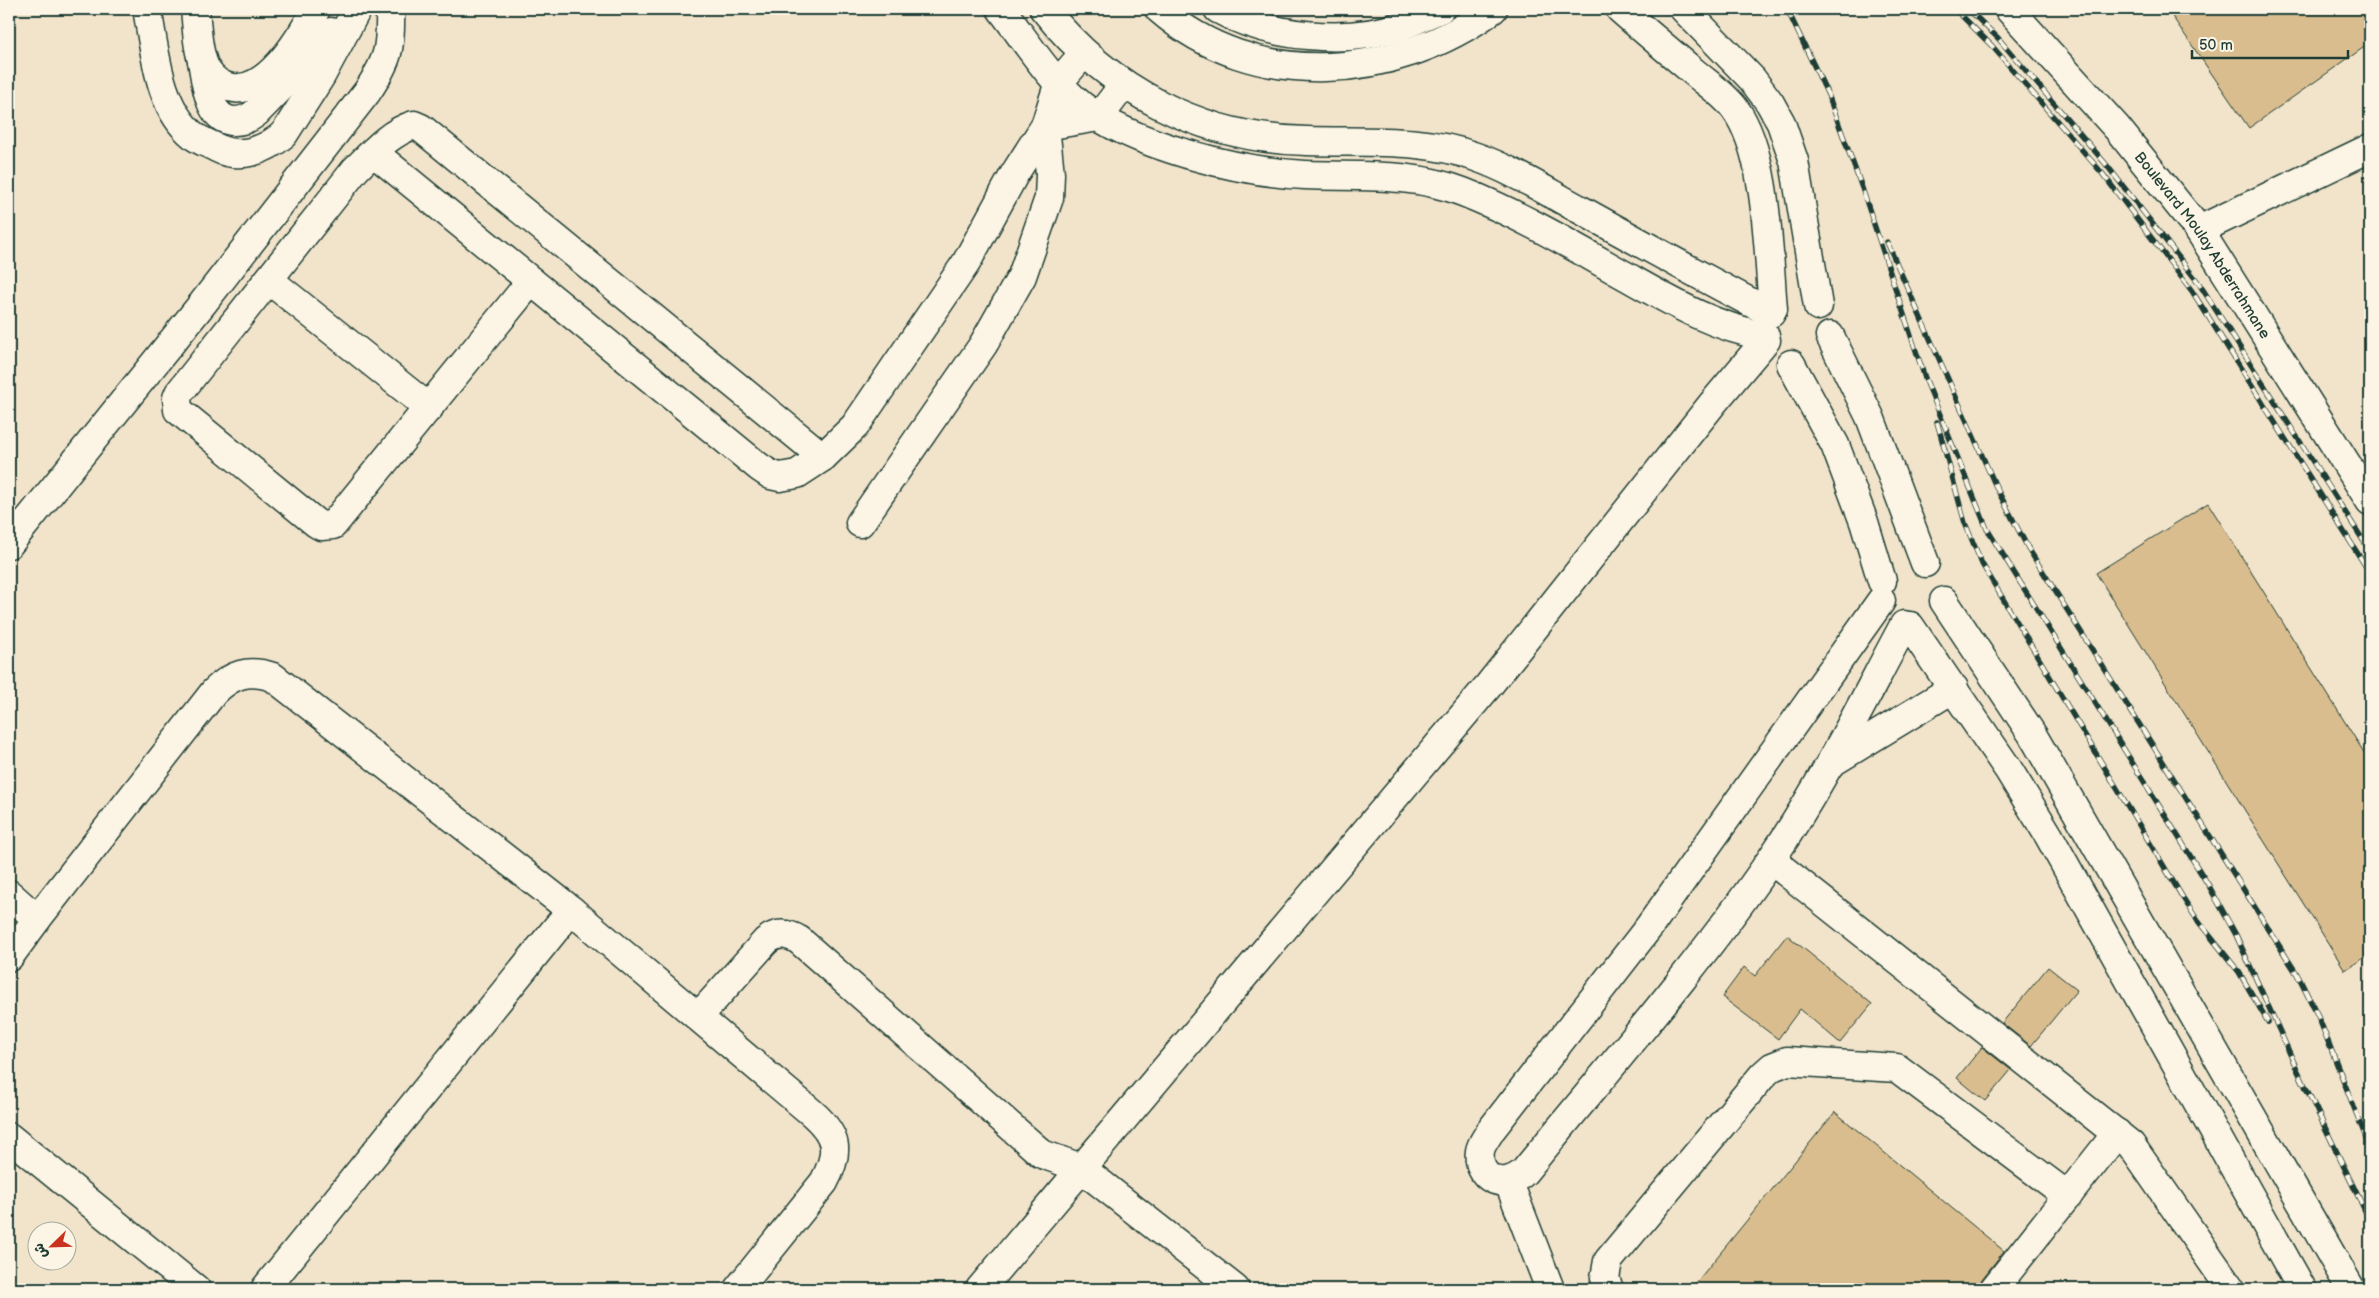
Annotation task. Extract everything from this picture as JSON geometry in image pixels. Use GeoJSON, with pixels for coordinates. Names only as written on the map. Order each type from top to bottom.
{"type":"FeatureCollection","features":[{"type":"Feature","properties":{"kind":"street"},"geometry":{"type":"LineString","coordinates":[[146,9],[165,92],[177,116],[194,136],[225,152],[236,153],[257,151],[276,141],[290,126],[316,84],[357,9]]}},
{"type":"Feature","properties":{"kind":"street"},"geometry":{"type":"LineString","coordinates":[[195,9],[201,56],[211,104],[216,111],[231,121],[245,120],[252,117],[322,45],[343,9]]}},
{"type":"Feature","properties":{"kind":"street"},"geometry":{"type":"LineString","coordinates":[[201,56],[208,73],[223,86],[242,89],[258,84],[281,61],[303,33],[316,9]]}},
{"type":"Feature","properties":{"kind":"street"},"geometry":{"type":"LineString","coordinates":[[9,544],[203,304],[367,92],[382,69],[389,52],[390,9]]}},
{"type":"Feature","properties":{"kind":"street"},"geometry":{"type":"LineString","coordinates":[[1001,9],[1059,82],[1077,101],[1099,117],[1141,137],[1179,151],[1251,170],[1304,175],[1426,180],[1450,187],[1486,201],[1535,224],[1685,310],[1730,329],[1774,337]]}},
{"type":"Feature","properties":{"kind":"street"},"geometry":{"type":"LineString","coordinates":[[1044,9],[1084,53],[1124,84],[1189,118],[1216,128],[1266,140],[1404,142],[1438,147],[1476,157],[1529,182],[1774,337],[1804,364],[1818,357],[1828,344],[1830,336]]}},
{"type":"Feature","properties":{"kind":"street"},"geometry":{"type":"LineString","coordinates":[[1159,9],[1204,40],[1246,56],[1286,66],[1339,68],[1386,60],[1429,46],[1466,28],[1493,9]]}},
{"type":"Feature","properties":{"kind":"street"},"geometry":{"type":"LineString","coordinates":[[1218,9],[1272,30],[1314,36],[1357,35],[1400,26],[1440,9]]}},
{"type":"Feature","properties":{"kind":"street"},"geometry":{"type":"LineString","coordinates":[[1620,9],[1728,102],[1744,124],[1751,139],[1763,194],[1774,337],[1834,445],[1864,522],[1881,591],[1891,618],[1907,626],[1954,688],[2049,836],[2302,1289]]}},
{"type":"Feature","properties":{"kind":"street"},"geometry":{"type":"LineString","coordinates":[[1684,9],[1752,79],[1770,103],[1781,123],[1794,162],[1818,306],[1828,320],[1830,336],[1870,417],[1925,563],[1940,576],[1944,586],[1944,601],[1937,615],[1929,622],[1907,626]]}},
{"type":"Feature","properties":{"kind":"street","name":"Boulevard Moulay Abderrahmane"},"geometry":{"type":"LineString","coordinates":[[2009,9],[2117,128],[2199,230],[2370,502]]}},
{"type":"Feature","properties":{"kind":"street"},"geometry":{"type":"LineString","coordinates":[[373,152],[771,475],[787,477],[797,474],[823,457],[854,426],[933,314],[966,263],[1015,173],[1045,126],[1059,82],[1084,53]]}},
{"type":"Feature","properties":{"kind":"street"},"geometry":{"type":"LineString","coordinates":[[1045,126],[1099,117],[1124,84]]}},
{"type":"Feature","properties":{"kind":"street"},"geometry":{"type":"LineString","coordinates":[[194,136],[216,111]]}},
{"type":"Feature","properties":{"kind":"street"},"geometry":{"type":"LineString","coordinates":[[531,281],[337,521],[327,527],[316,524],[182,415],[176,404],[180,393],[355,170],[397,132],[414,125],[421,128],[823,457]]}},
{"type":"Feature","properties":{"kind":"street"},"geometry":{"type":"LineString","coordinates":[[860,523],[982,345],[1022,276],[1048,198],[1050,174],[1045,126]]}},
{"type":"Feature","properties":{"kind":"street"},"geometry":{"type":"LineString","coordinates":[[2199,230],[2370,148]]}},
{"type":"Feature","properties":{"kind":"street"},"geometry":{"type":"LineString","coordinates":[[269,280],[429,408]]}},
{"type":"Feature","properties":{"kind":"street"},"geometry":{"type":"LineString","coordinates":[[980,1289],[1489,686],[1713,403],[1774,337],[1780,304],[1795,299],[1818,306]]}},
{"type":"Feature","properties":{"kind":"street"},"geometry":{"type":"LineString","coordinates":[[1907,626],[1829,764],[1770,860],[1709,946],[1524,1172],[1509,1183],[1501,1183],[1492,1179],[1485,1172],[1480,1158],[1482,1144],[1648,927],[1881,591],[1888,572],[1905,561],[1925,563]]}},
{"type":"Feature","properties":{"kind":"street"},"geometry":{"type":"LineString","coordinates":[[1944,601],[2032,734],[2351,1289]]}},
{"type":"Feature","properties":{"kind":"street"},"geometry":{"type":"LineString","coordinates":[[9,957],[214,692],[225,681],[257,672],[273,678],[571,910],[699,1016],[822,1122],[834,1140],[832,1167],[824,1182],[738,1289]]}},
{"type":"Feature","properties":{"kind":"street"},"geometry":{"type":"LineString","coordinates":[[1829,764],[1954,688]]}},
{"type":"Feature","properties":{"kind":"street"},"geometry":{"type":"LineString","coordinates":[[1770,860],[2132,1145],[2231,1289]]}},
{"type":"Feature","properties":{"kind":"street"},"geometry":{"type":"LineString","coordinates":[[9,894],[37,919]]}},
{"type":"Feature","properties":{"kind":"street"},"geometry":{"type":"LineString","coordinates":[[265,1289],[571,910]]}},
{"type":"Feature","properties":{"kind":"street"},"geometry":{"type":"LineString","coordinates":[[699,1016],[766,941],[772,936],[789,934],[799,940],[1042,1154],[1081,1168],[1235,1289]]}},
{"type":"Feature","properties":{"kind":"street"},"geometry":{"type":"LineString","coordinates":[[1609,1289],[1606,1278],[1608,1261],[1763,1075],[1772,1067],[1787,1061],[1897,1068],[2068,1196]]}},
{"type":"Feature","properties":{"kind":"street"},"geometry":{"type":"LineString","coordinates":[[1994,1289],[2117,1133]]}},
{"type":"Feature","properties":{"kind":"street"},"geometry":{"type":"LineString","coordinates":[[9,1137],[196,1289]]}},
{"type":"Feature","properties":{"kind":"street"},"geometry":{"type":"LineString","coordinates":[[1509,1183],[1550,1289]]}},
{"type":"Feature","properties":{"kind":"shaded area"},"geometry":{"type":"Polygon","coordinates":[[[9,9],[2370,9],[2370,1289],[9,1289],[9,9]]]}},
{"type":"Feature","properties":{"kind":"building"},"geometry":{"type":"Polygon","coordinates":[[[2167,9],[2370,9],[2370,43],[2249,128],[2167,9]]]}},
{"type":"Feature","properties":{"kind":"building"},"geometry":{"type":"Polygon","coordinates":[[[2208,503],[2370,762],[2370,954],[2345,970],[2096,573],[2208,503]]]}},
{"type":"Feature","properties":{"kind":"building"},"geometry":{"type":"Polygon","coordinates":[[[1787,935],[1872,1004],[1840,1043],[1800,1009],[1778,1039],[1722,997],[1744,967],[1755,976],[1787,935]]]}},
{"type":"Feature","properties":{"kind":"building"},"geometry":{"type":"Polygon","coordinates":[[[2048,967],[2077,990],[2031,1046],[2002,1023],[2048,967]]]}},
{"type":"Feature","properties":{"kind":"building"},"geometry":{"type":"Polygon","coordinates":[[[1982,1047],[2011,1070],[1985,1101],[1957,1078],[1982,1047]]]}},
{"type":"Feature","properties":{"kind":"building"},"geometry":{"type":"Polygon","coordinates":[[[1835,1112],[2004,1251],[1982,1279],[1978,1289],[1691,1289],[1835,1112]]]}},
{"type":"Feature","properties":{"kind":"railway"},"geometry":{"type":"LineString","coordinates":[[1787,9],[1829,97],[1862,188],[1925,378],[1987,529],[2209,886],[2236,935],[2296,1067],[2370,1221]]}},
{"type":"Feature","properties":{"kind":"railway"},"geometry":{"type":"LineString","coordinates":[[1955,9],[1992,46],[2102,173],[2192,291],[2370,573]]}},
{"type":"Feature","properties":{"kind":"railway"},"geometry":{"type":"LineString","coordinates":[[1968,9],[1998,38],[2105,163],[2198,282],[2370,551]]}},
{"type":"Feature","properties":{"kind":"railway"},"geometry":{"type":"LineString","coordinates":[[1887,242],[1997,489],[2028,548],[2297,974],[2318,1016],[2370,1148]]}},
{"type":"Feature","properties":{"kind":"railway"},"geometry":{"type":"LineString","coordinates":[[1937,422],[1965,523],[1982,564],[2183,898],[2198,921],[2239,972],[2268,1022]]}}]}
